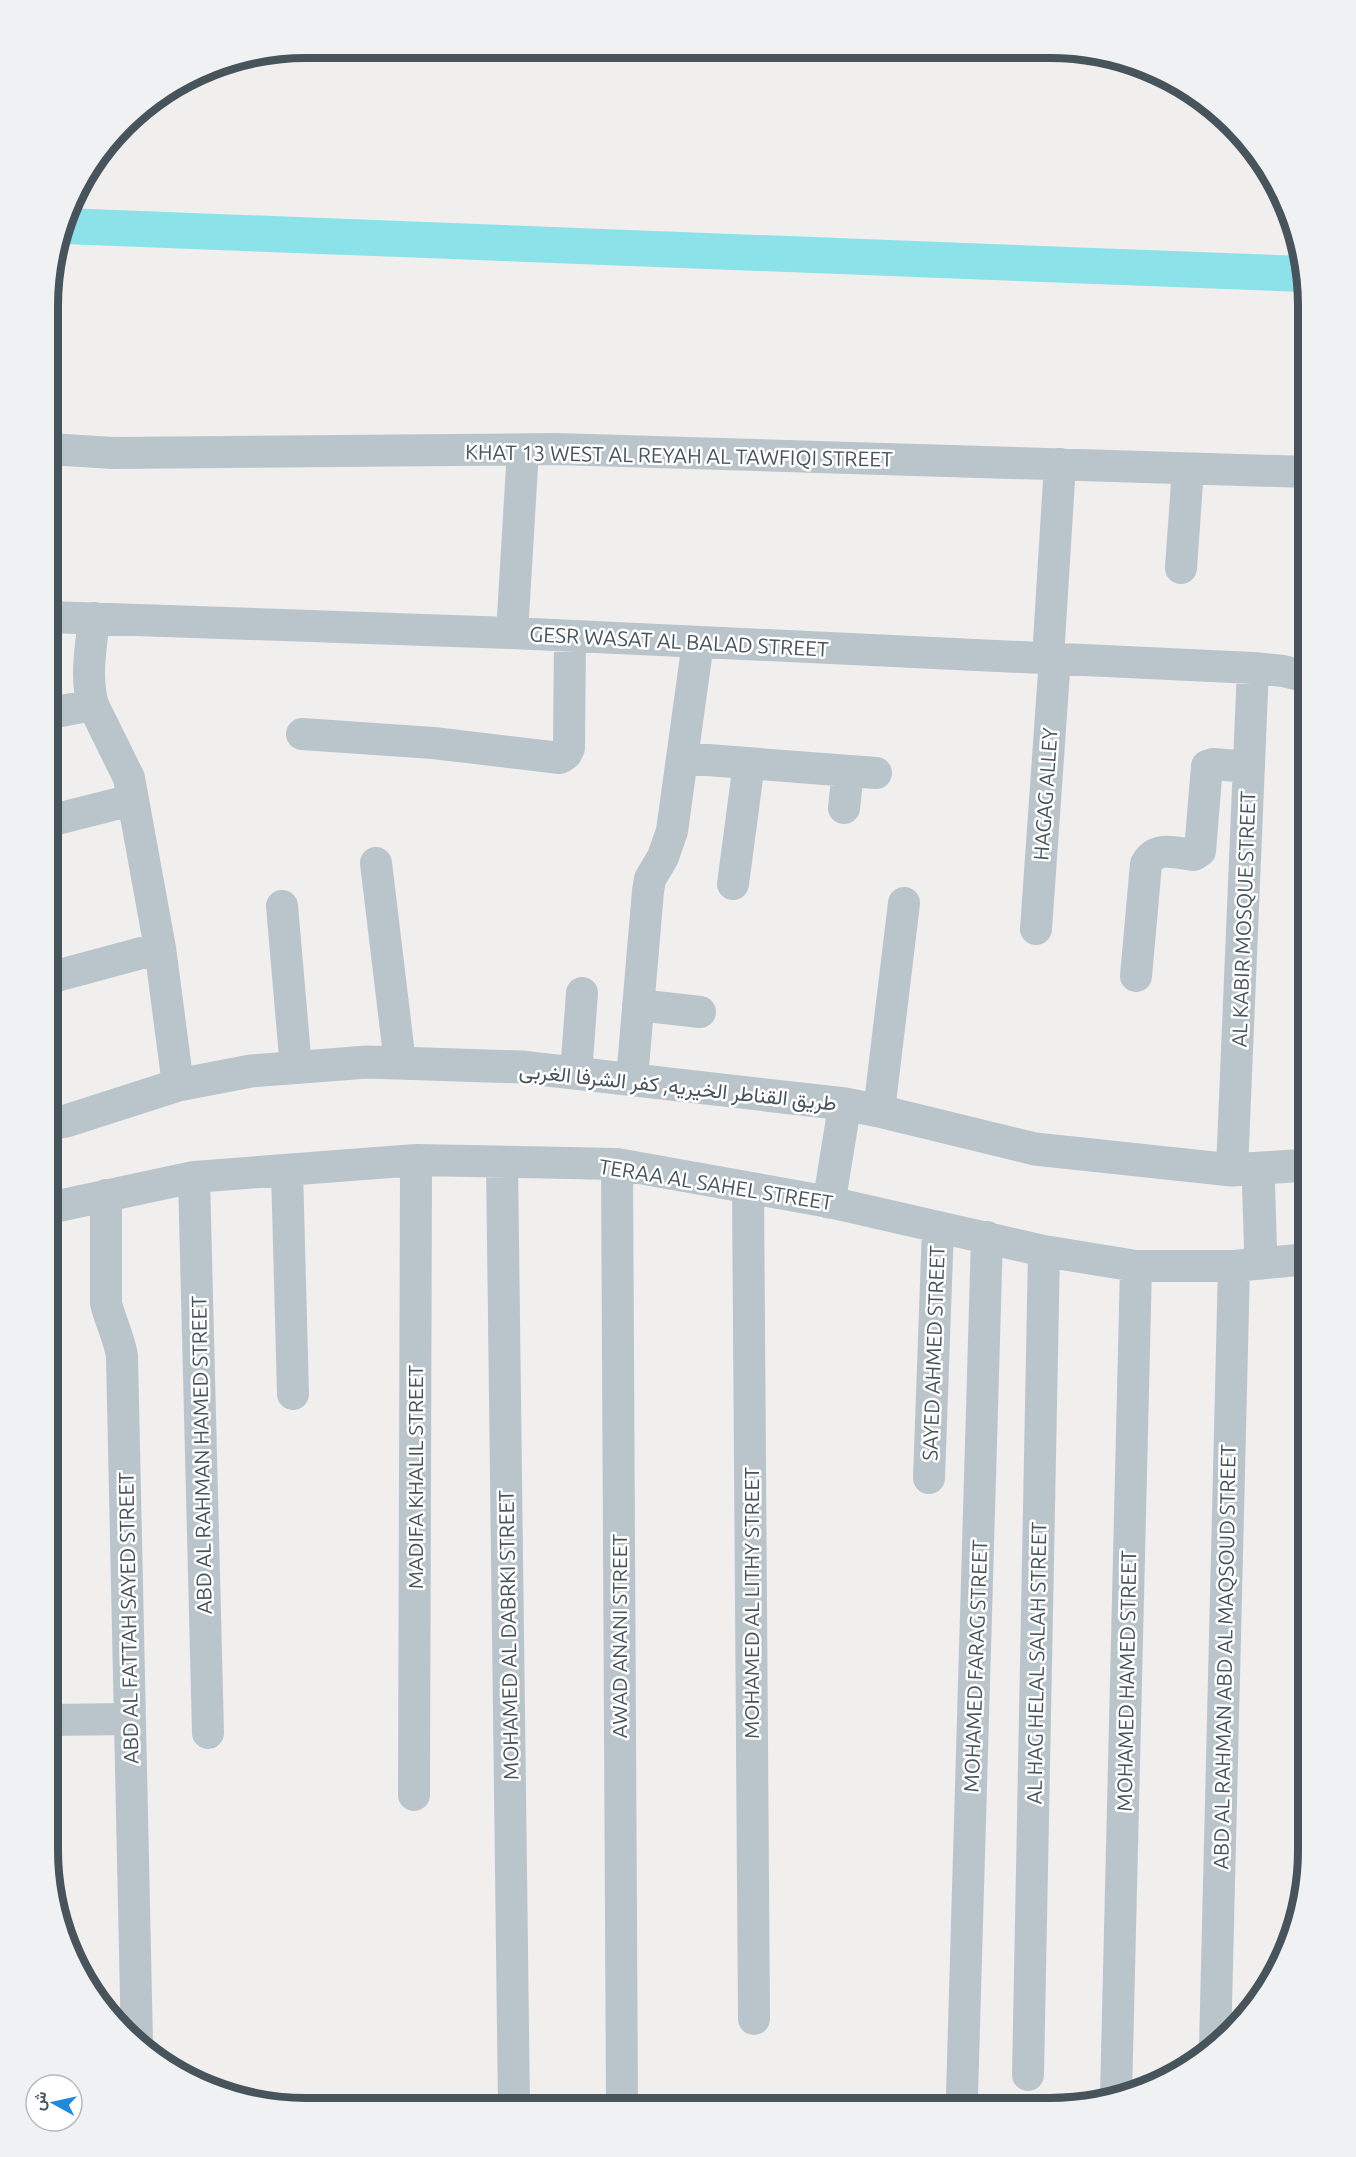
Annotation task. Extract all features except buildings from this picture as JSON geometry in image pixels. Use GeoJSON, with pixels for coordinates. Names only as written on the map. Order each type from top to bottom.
{"type":"FeatureCollection","features":[{"type":"Feature","properties":{"kind":"street","name":"KHAT 13 WEST AL REYAH AL TAWFIQI STREET"},"geometry":{"type":"LineString","coordinates":[[58,450],[112,453],[523,450],[1298,472]]}},
{"type":"Feature","properties":{"kind":"street"},"geometry":{"type":"LineString","coordinates":[[512,633],[523,450]]}},
{"type":"Feature","properties":{"kind":"street","name":"HAGAG ALLEY"},"geometry":{"type":"LineString","coordinates":[[1036,929],[1060,464]]}},
{"type":"Feature","properties":{"kind":"street"},"geometry":{"type":"LineString","coordinates":[[1181,568],[1188,469]]}},
{"type":"Feature","properties":{"kind":"street","name":"GESR WASAT AL BALAD STREET"},"geometry":{"type":"LineString","coordinates":[[58,617],[512,633],[1253,668],[1298,675]]}},
{"type":"Feature","properties":{"kind":"street"},"geometry":{"type":"LineString","coordinates":[[94,618],[88,676],[93,705],[129,778],[160,948],[178,1085]]}},
{"type":"Feature","properties":{"kind":"street"},"geometry":{"type":"LineString","coordinates":[[302,734],[433,743],[560,758],[569,748],[570,636]]}},
{"type":"Feature","properties":{"kind":"street"},"geometry":{"type":"LineString","coordinates":[[632,1079],[648,891],[650,879],[663,857],[672,831],[698,642]]}},
{"type":"Feature","properties":{"kind":"street","name":"AL KABIR MOSQUE STREET"},"geometry":{"type":"LineString","coordinates":[[1245,1170],[1249,767],[1253,668]]}},
{"type":"Feature","properties":{"kind":"street"},"geometry":{"type":"LineString","coordinates":[[58,712],[93,705]]}},
{"type":"Feature","properties":{"kind":"street"},"geometry":{"type":"LineString","coordinates":[[682,758],[862,772],[844,808]]}},
{"type":"Feature","properties":{"kind":"street"},"geometry":{"type":"LineString","coordinates":[[734,884],[749,763]]}},
{"type":"Feature","properties":{"kind":"street"},"geometry":{"type":"LineString","coordinates":[[1136,976],[1146,864],[1149,858],[1161,850],[1194,855],[1200,851],[1206,766],[1213,764],[1249,767]]}},
{"type":"Feature","properties":{"kind":"street"},"geometry":{"type":"LineString","coordinates":[[58,819],[132,800]]}},
{"type":"Feature","properties":{"kind":"street"},"geometry":{"type":"LineString","coordinates":[[376,863],[400,1063]]}},
{"type":"Feature","properties":{"kind":"street"},"geometry":{"type":"LineString","coordinates":[[879,1111],[904,903]]}},
{"type":"Feature","properties":{"kind":"street"},"geometry":{"type":"LineString","coordinates":[[282,906],[296,1068]]}},
{"type":"Feature","properties":{"kind":"street"},"geometry":{"type":"LineString","coordinates":[[58,976],[160,948]]}},
{"type":"Feature","properties":{"kind":"street"},"geometry":{"type":"LineString","coordinates":[[576,1073],[582,993]]}},
{"type":"Feature","properties":{"kind":"street"},"geometry":{"type":"LineString","coordinates":[[638,1005],[700,1012]]}},
{"type":"Feature","properties":{"kind":"street","name":"طريق القناطر الخيريه, كفر الشرفا الغربى"},"geometry":{"type":"LineString","coordinates":[[58,1122],[178,1085],[251,1071],[368,1062],[522,1067],[846,1104],[1035,1149],[1245,1170],[1298,1166]]}},
{"type":"Feature","properties":{"kind":"street"},"geometry":{"type":"LineString","coordinates":[[829,1202],[846,1104]]}},
{"type":"Feature","properties":{"kind":"street","name":"TERAA AL SAHEL STREET"},"geometry":{"type":"LineString","coordinates":[[58,1206],[194,1177],[416,1160],[617,1164],[829,1202],[1044,1251],[1136,1266],[1247,1264],[1298,1260]]}},
{"type":"Feature","properties":{"kind":"street","name":"MADIFA KHALIL STREET"},"geometry":{"type":"LineString","coordinates":[[414,1795],[416,1160]]}},
{"type":"Feature","properties":{"kind":"street","name":"MOHAMED AL DABRKI STREET"},"geometry":{"type":"LineString","coordinates":[[502,1162],[513,2098]]}},
{"type":"Feature","properties":{"kind":"street","name":"AWAD ANANI STREET"},"geometry":{"type":"LineString","coordinates":[[617,1164],[622,2098]]}},
{"type":"Feature","properties":{"kind":"street"},"geometry":{"type":"LineString","coordinates":[[287,1170],[293,1394]]}},
{"type":"Feature","properties":{"kind":"street"},"geometry":{"type":"LineString","coordinates":[[1245,1170],[1247,1264]]}},
{"type":"Feature","properties":{"kind":"street","name":"ABD AL RAHMAN HAMED STREET"},"geometry":{"type":"LineString","coordinates":[[194,1177],[208,1733]]}},
{"type":"Feature","properties":{"kind":"street","name":"MOHAMED AL LITHY STREET"},"geometry":{"type":"LineString","coordinates":[[748,1188],[754,2019]]}},
{"type":"Feature","properties":{"kind":"street","name":"ABD AL FATTAH SAYED STREET"},"geometry":{"type":"LineString","coordinates":[[106,1195],[106,1303],[120,1342],[122,1356],[137,2031]]}},
{"type":"Feature","properties":{"kind":"street","name":"SAYED AHMED STREET"},"geometry":{"type":"LineString","coordinates":[[929,1478],[938,1227]]}},
{"type":"Feature","properties":{"kind":"street","name":"MOHAMED FARAG STREET"},"geometry":{"type":"LineString","coordinates":[[962,2095],[987,1237]]}},
{"type":"Feature","properties":{"kind":"street","name":"AL HAG HELAL SALAH STREET"},"geometry":{"type":"LineString","coordinates":[[1028,2075],[1044,1251]]}},
{"type":"Feature","properties":{"kind":"street","name":"ABD AL RAHMAN ABD AL MAQSOUD STREET"},"geometry":{"type":"LineString","coordinates":[[1216,2035],[1247,1264]]}},
{"type":"Feature","properties":{"kind":"street","name":"MOHAMED HAMED STREET"},"geometry":{"type":"LineString","coordinates":[[1116,2089],[1136,1266]]}},
{"type":"Feature","properties":{"kind":"street"},"geometry":{"type":"LineString","coordinates":[[58,1720],[130,1719]]}},
{"type":"Feature","properties":{"kind":"waterway"},"geometry":{"type":"LineString","coordinates":[[72,226],[1295,274]]}}]}
